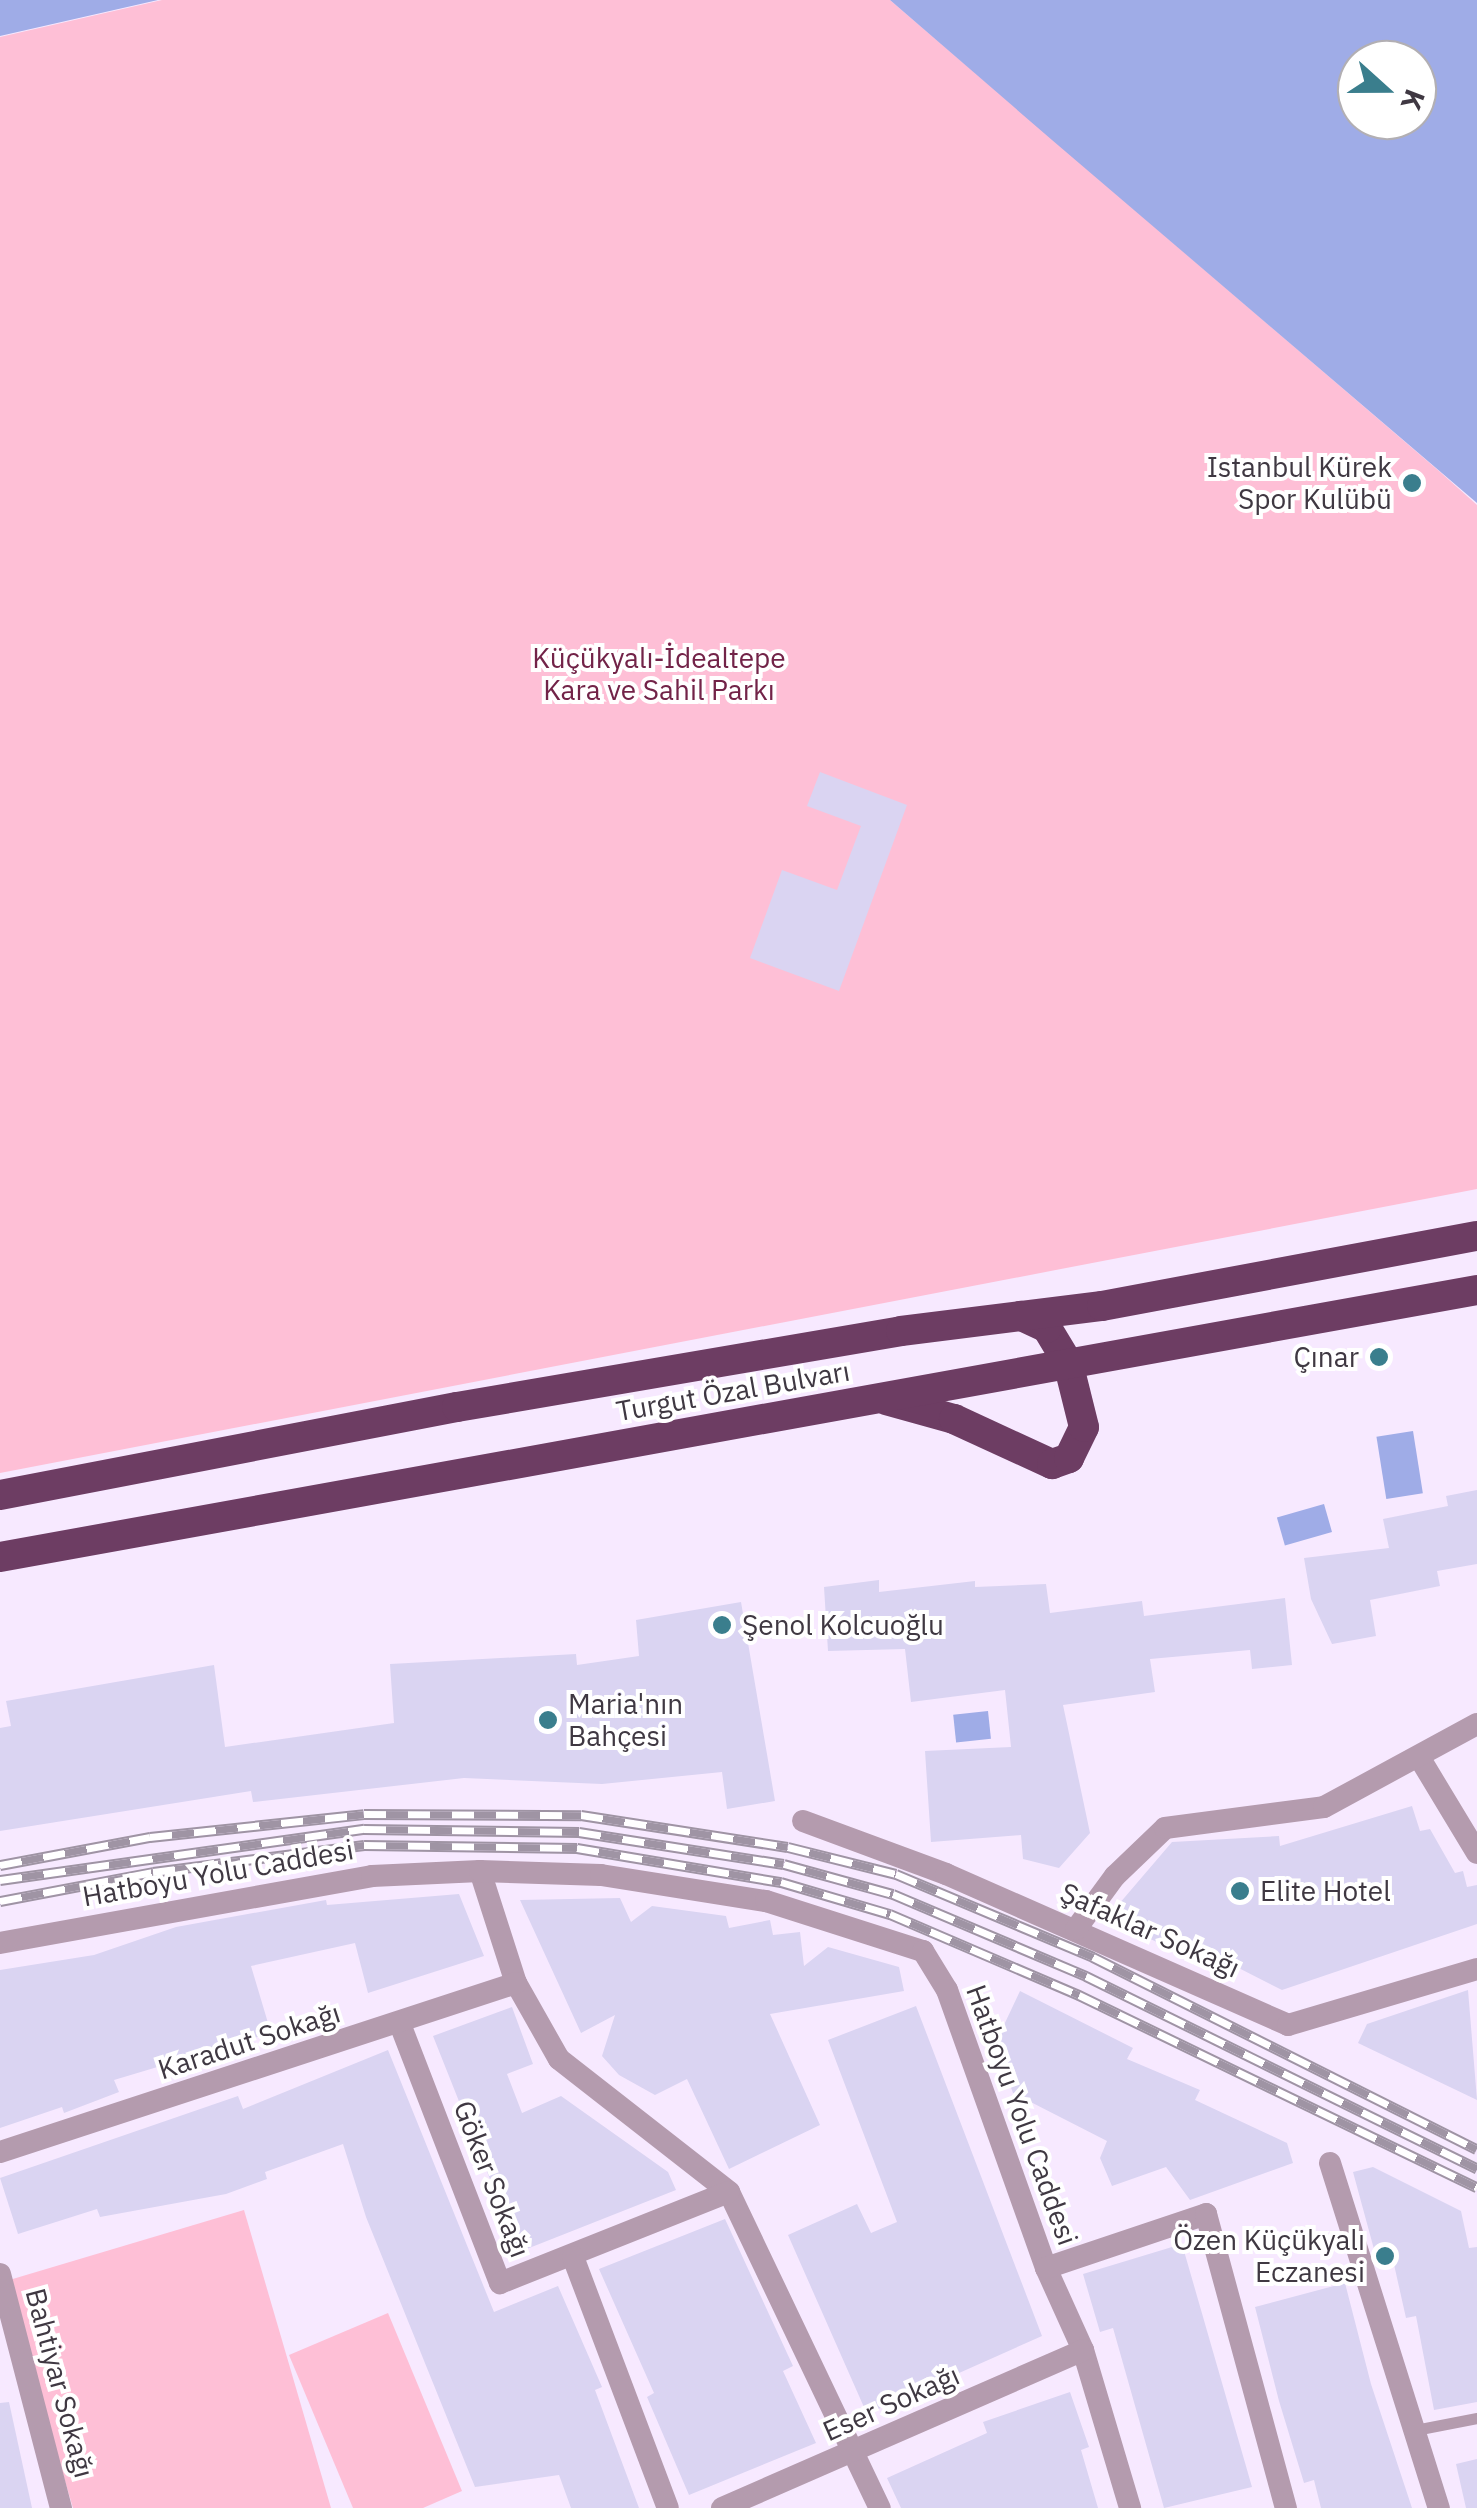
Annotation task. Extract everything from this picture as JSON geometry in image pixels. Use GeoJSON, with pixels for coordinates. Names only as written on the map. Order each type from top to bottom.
{"type":"FeatureCollection","features":[{"type":"Feature","properties":{"kind":"highway","name":"Turgut Özal Bulvarı"},"geometry":{"type":"LineString","coordinates":[[0,1495],[457,1407],[1021,1316],[1477,1236]]}},
{"type":"Feature","properties":{"kind":"highway","name":"Turgut Özal Bulvarı"},"geometry":{"type":"LineString","coordinates":[[0,1557],[1477,1290]]}},
{"type":"Feature","properties":{"kind":"highway"},"geometry":{"type":"LineString","coordinates":[[878,1398],[954,1419],[1052,1464],[1069,1458],[1084,1427],[1068,1363],[1047,1328],[1021,1316]]}},
{"type":"Feature","properties":{"kind":"street"},"geometry":{"type":"LineString","coordinates":[[1076,1930],[1116,1876],[1165,1828],[1324,1807],[1477,1724]]}},
{"type":"Feature","properties":{"kind":"street"},"geometry":{"type":"LineString","coordinates":[[1418,1756],[1477,1853]]}},
{"type":"Feature","properties":{"kind":"street","name":"Şafaklar Sokağı"},"geometry":{"type":"LineString","coordinates":[[803,1822],[1076,1930],[1288,2025],[1477,1969]]}},
{"type":"Feature","properties":{"kind":"street"},"geometry":{"type":"LineString","coordinates":[[480,1871],[516,1982],[558,2059],[729,2192],[880,2508]]}},
{"type":"Feature","properties":{"kind":"street","name":"Hatboyu Yolu Caddesi"},"geometry":{"type":"LineString","coordinates":[[0,1943],[372,1876],[480,1871],[601,1876],[766,1901],[923,1952],[947,1990],[1046,2268],[1082,2350],[1130,2508]]}},
{"type":"Feature","properties":{"kind":"street","name":"Karadut Sokağı"},"geometry":{"type":"LineString","coordinates":[[0,2152],[400,2024],[516,1982]]}},
{"type":"Feature","properties":{"kind":"street","name":"Göker Sokağı"},"geometry":{"type":"LineString","coordinates":[[400,2024],[500,2283],[729,2192]]}},
{"type":"Feature","properties":{"kind":"street"},"geometry":{"type":"LineString","coordinates":[[1330,2162],[1439,2508]]}},
{"type":"Feature","properties":{"kind":"street"},"geometry":{"type":"LineString","coordinates":[[1046,2268],[1206,2214],[1286,2508]]}},
{"type":"Feature","properties":{"kind":"street","name":"Göker Sokağı"},"geometry":{"type":"LineString","coordinates":[[572,2257],[668,2508]]}},
{"type":"Feature","properties":{"kind":"street","name":"Bahtiyar Sokağı"},"geometry":{"type":"LineString","coordinates":[[0,2274],[62,2508]]}},
{"type":"Feature","properties":{"kind":"street","name":"Eser Sokağı"},"geometry":{"type":"LineString","coordinates":[[722,2508],[853,2454],[1082,2350]]}},
{"type":"Feature","properties":{"kind":"lane"},"geometry":{"type":"LineString","coordinates":[[1415,2430],[1477,2418]]}},
{"type":"Feature","properties":{"kind":"green space","name":"Küçükyalı-İdealtepe Kara ve Sahil Parkı"},"geometry":{"type":"Polygon","coordinates":[[[162,0],[890,0],[1477,505],[1477,1189],[0,1473],[0,37],[162,0]]]}},
{"type":"Feature","properties":{"kind":"green space"},"geometry":{"type":"Polygon","coordinates":[[[244,2210],[331,2508],[73,2508],[6,2281],[244,2210]]]}},
{"type":"Feature","properties":{"kind":"green space"},"geometry":{"type":"Polygon","coordinates":[[[388,2313],[462,2491],[423,2508],[353,2508],[289,2355],[388,2313]]]}},
{"type":"Feature","properties":{"kind":"water"},"geometry":{"type":"Polygon","coordinates":[[[0,0],[158,0],[0,36],[0,0]]]}},
{"type":"Feature","properties":{"kind":"water"},"geometry":{"type":"Polygon","coordinates":[[[890,0],[1477,0],[1477,503],[1052,140],[890,0]]]}},
{"type":"Feature","properties":{"kind":"water"},"geometry":{"type":"Polygon","coordinates":[[[1413,1431],[1423,1493],[1386,1499],[1376,1437],[1413,1431]]]}},
{"type":"Feature","properties":{"kind":"water"},"geometry":{"type":"Polygon","coordinates":[[[1324,1504],[1332,1532],[1285,1545],[1277,1518],[1324,1504]]]}},
{"type":"Feature","properties":{"kind":"water"},"geometry":{"type":"Polygon","coordinates":[[[988,1711],[991,1739],[956,1743],[953,1715],[988,1711]]]}},
{"type":"Feature","properties":{"kind":"building"},"geometry":{"type":"Polygon","coordinates":[[[820,772],[907,805],[839,991],[750,958],[782,870],[837,890],[861,826],[807,806],[820,772]]]}},
{"type":"Feature","properties":{"kind":"building"},"geometry":{"type":"Polygon","coordinates":[[[1477,1490],[1477,1564],[1437,1571],[1440,1586],[1370,1600],[1376,1636],[1332,1644],[1311,1599],[1304,1558],[1389,1548],[1383,1519],[1448,1506],[1446,1496],[1477,1490]]]}},
{"type":"Feature","properties":{"kind":"building"},"geometry":{"type":"Polygon","coordinates":[[[879,1580],[879,1592],[975,1581],[975,1587],[1046,1584],[1050,1613],[1142,1601],[1144,1616],[1285,1598],[1292,1665],[1252,1669],[1250,1650],[1150,1659],[1155,1692],[1063,1705],[1090,1833],[1059,1868],[1023,1859],[1021,1835],[931,1842],[925,1751],[1011,1747],[1005,1690],[911,1702],[905,1649],[828,1651],[824,1587],[879,1580]]]}},
{"type":"Feature","properties":{"kind":"building"},"geometry":{"type":"Polygon","coordinates":[[[741,1602],[775,1801],[727,1809],[722,1772],[602,1784],[464,1778],[253,1802],[251,1791],[0,1831],[0,1728],[11,1726],[6,1701],[214,1665],[225,1747],[394,1723],[390,1664],[576,1654],[577,1665],[639,1656],[636,1620],[741,1602]]]}},
{"type":"Feature","properties":{"kind":"building"},"geometry":{"type":"Polygon","coordinates":[[[1412,1806],[1420,1831],[1430,1829],[1455,1873],[1463,1871],[1467,1887],[1477,1885],[1477,1924],[1282,1990],[1172,1934],[1167,1947],[1107,1918],[1172,1842],[1279,1836],[1280,1846],[1412,1806]]]}},
{"type":"Feature","properties":{"kind":"building"},"geometry":{"type":"Polygon","coordinates":[[[459,1894],[484,1956],[368,1993],[355,1943],[251,1966],[271,2033],[114,2080],[119,2092],[64,2113],[62,2107],[0,2128],[0,1970],[94,1955],[176,1927],[326,1900],[327,1905],[459,1894]]]}},
{"type":"Feature","properties":{"kind":"building"},"geometry":{"type":"Polygon","coordinates":[[[620,1898],[631,1922],[652,1906],[726,1916],[729,1928],[770,1920],[773,1935],[800,1932],[804,1966],[828,1947],[899,1967],[904,1991],[770,2014],[820,2125],[729,2169],[687,2079],[655,2095],[619,2075],[602,2056],[615,2015],[581,2033],[520,1900],[620,1898]]]}},
{"type":"Feature","properties":{"kind":"building"},"geometry":{"type":"Polygon","coordinates":[[[1468,1990],[1477,2100],[1358,2043],[1367,2024],[1468,1990]]]}},
{"type":"Feature","properties":{"kind":"building"},"geometry":{"type":"Polygon","coordinates":[[[1020,1991],[1133,2048],[1127,2059],[1200,2090],[1195,2100],[1287,2143],[1293,2163],[1190,2200],[1166,2167],[1112,2186],[1100,2158],[1107,2141],[1013,2093],[995,2044],[1020,1991]]]}},
{"type":"Feature","properties":{"kind":"building"},"geometry":{"type":"Polygon","coordinates":[[[916,2006],[1042,2336],[867,2414],[788,2235],[857,2204],[871,2233],[897,2222],[828,2040],[916,2006]]]}},
{"type":"Feature","properties":{"kind":"building"},"geometry":{"type":"Polygon","coordinates":[[[512,2007],[533,2064],[507,2074],[522,2113],[561,2096],[668,2172],[676,2190],[519,2252],[433,2036],[512,2007]]]}},
{"type":"Feature","properties":{"kind":"building"},"geometry":{"type":"Polygon","coordinates":[[[388,2050],[494,2312],[558,2286],[602,2387],[595,2390],[639,2508],[571,2508],[559,2475],[475,2487],[366,2217],[343,2144],[265,2172],[267,2179],[226,2194],[100,2217],[97,2209],[18,2234],[0,2178],[238,2096],[243,2109],[388,2050]]]}},
{"type":"Feature","properties":{"kind":"building"},"geometry":{"type":"Polygon","coordinates":[[[1373,2167],[1461,2211],[1469,2248],[1477,2247],[1477,2402],[1434,2410],[1416,2316],[1406,2318],[1393,2260],[1378,2264],[1353,2172],[1373,2167]]]}},
{"type":"Feature","properties":{"kind":"building"},"geometry":{"type":"Polygon","coordinates":[[[725,2219],[793,2366],[783,2371],[816,2443],[689,2495],[647,2397],[654,2393],[599,2269],[725,2219]]]}},
{"type":"Feature","properties":{"kind":"building"},"geometry":{"type":"Polygon","coordinates":[[[1182,2244],[1252,2487],[1164,2508],[1113,2328],[1100,2332],[1083,2274],[1182,2244]]]}},
{"type":"Feature","properties":{"kind":"building"},"geometry":{"type":"Polygon","coordinates":[[[1345,2283],[1371,2384],[1412,2508],[1321,2508],[1314,2480],[1304,2483],[1279,2401],[1255,2307],[1345,2283]]]}},
{"type":"Feature","properties":{"kind":"building"},"geometry":{"type":"Polygon","coordinates":[[[1070,2392],[1089,2447],[1081,2450],[1098,2508],[901,2508],[887,2478],[987,2433],[983,2422],[1070,2392]]]}},
{"type":"Feature","properties":{"kind":"building"},"geometry":{"type":"Polygon","coordinates":[[[9,2402],[32,2508],[0,2508],[0,2403],[9,2402]]]}},
{"type":"Feature","properties":{"kind":"building"},"geometry":{"type":"Polygon","coordinates":[[[1477,2459],[1477,2508],[1466,2508],[1456,2464],[1477,2459]]]}},
{"type":"Feature","properties":{"kind":"railway"},"geometry":{"type":"LineString","coordinates":[[0,1865],[150,1837],[364,1814],[581,1815],[788,1847],[896,1874],[1093,1957],[1477,2149]]}},
{"type":"Feature","properties":{"kind":"railway"},"geometry":{"type":"LineString","coordinates":[[0,1880],[364,1829],[579,1832],[784,1864],[893,1894],[1086,1976],[1477,2168]]}},
{"type":"Feature","properties":{"kind":"railway"},"geometry":{"type":"LineString","coordinates":[[0,1901],[153,1872],[364,1845],[577,1848],[781,1882],[890,1914],[1079,1995],[1477,2187]]}},
{"type":"Feature","properties":{"kind":"place","name":"Istanbul Kürek Spor Kulübü"},"geometry":{"type":"Point","coordinates":[1412,483]}},
{"type":"Feature","properties":{"kind":"place","name":"Çınar"},"geometry":{"type":"Point","coordinates":[1379,1357]}},
{"type":"Feature","properties":{"kind":"place","name":"Şenol Kolcuoğlu"},"geometry":{"type":"Point","coordinates":[722,1625]}},
{"type":"Feature","properties":{"kind":"place","name":"Maria'nın Bahçesi"},"geometry":{"type":"Point","coordinates":[548,1720]}},
{"type":"Feature","properties":{"kind":"place","name":"Elite Hotel"},"geometry":{"type":"Point","coordinates":[1240,1891]}},
{"type":"Feature","properties":{"kind":"place","name":"Özen Küçükyalı Eczanesi"},"geometry":{"type":"Point","coordinates":[1385,2256]}}]}
